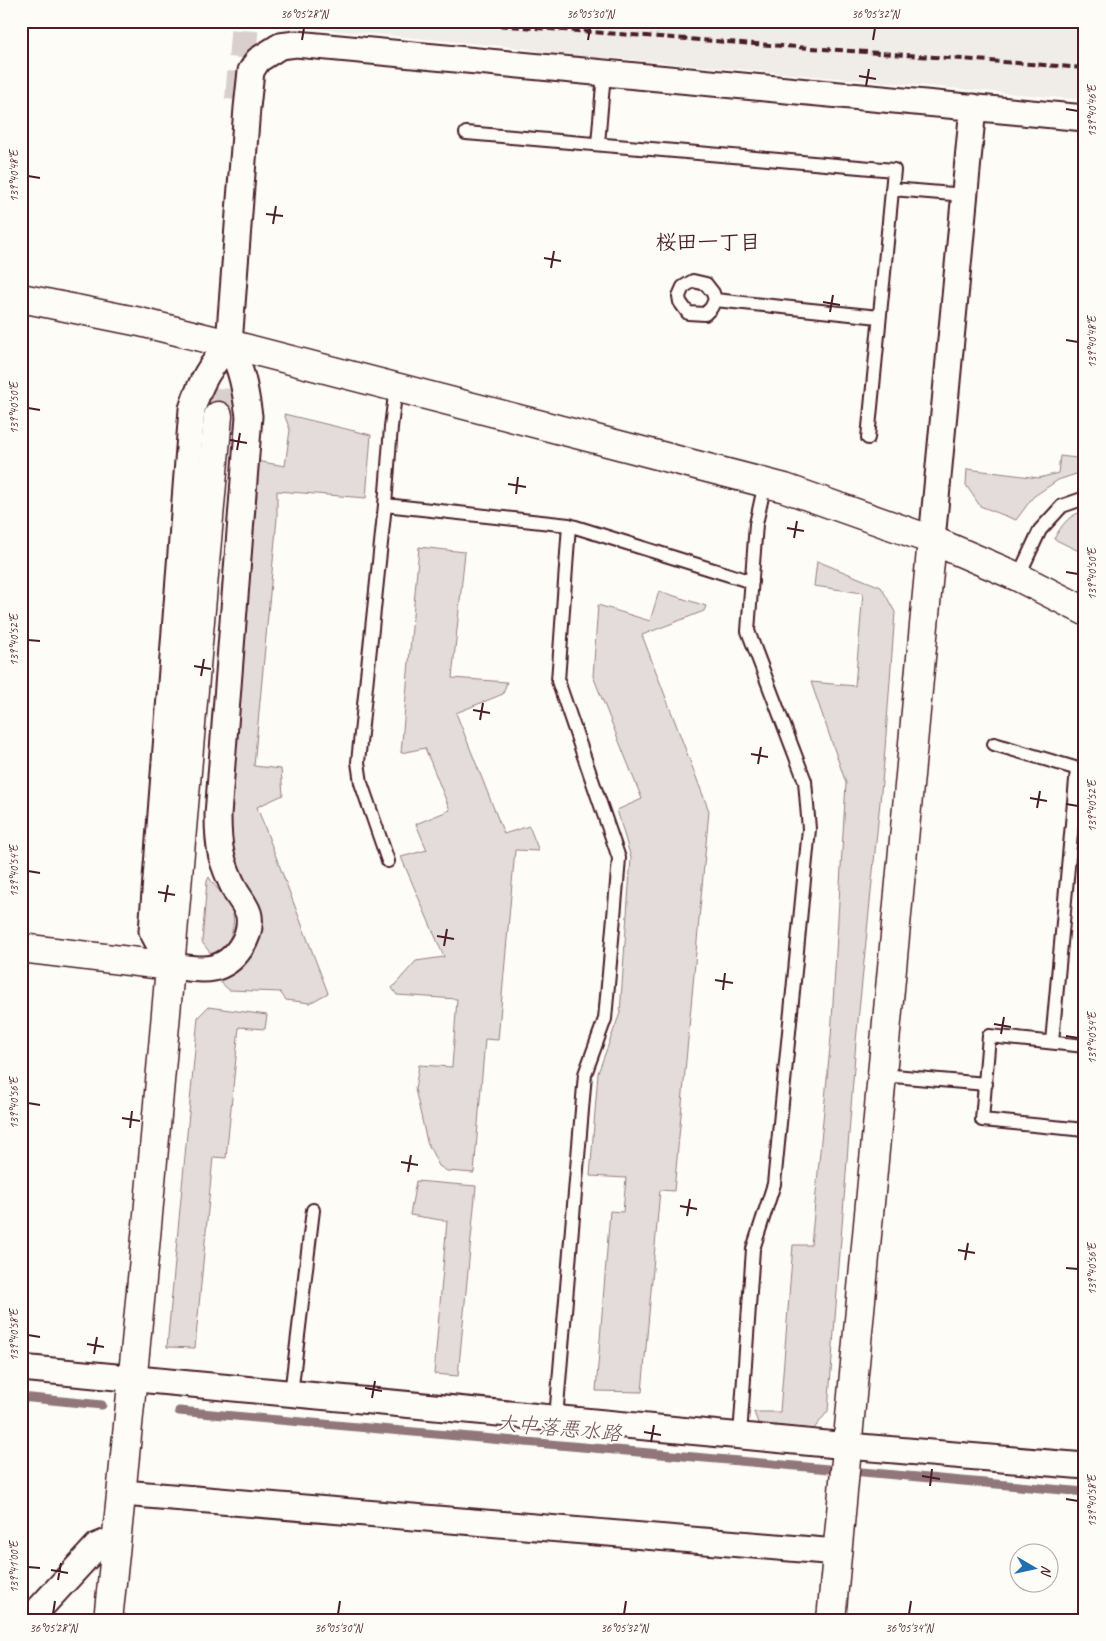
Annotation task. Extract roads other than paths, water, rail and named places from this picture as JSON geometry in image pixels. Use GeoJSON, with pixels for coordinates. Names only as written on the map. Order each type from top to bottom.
{"type":"FeatureCollection","features":[{"type":"Feature","properties":{"kind":"street"},"geometry":{"type":"LineString","coordinates":[[21,948],[171,966],[214,968],[230,961],[244,942],[249,927],[249,914],[229,877],[220,852],[218,815],[249,416],[246,389],[239,364],[229,344],[246,117],[251,71],[258,60],[280,46],[296,44],[1085,118]]}},
{"type":"Feature","properties":{"kind":"street"},"geometry":{"type":"LineString","coordinates":[[831,1620],[973,107]]}},
{"type":"Feature","properties":{"kind":"street"},"geometry":{"type":"LineString","coordinates":[[21,298],[140,322],[229,344],[784,488],[932,540],[1018,576],[1085,610]]}},
{"type":"Feature","properties":{"kind":"street"},"geometry":{"type":"LineString","coordinates":[[171,966],[152,931],[192,409],[200,384],[214,362],[229,344]]}},
{"type":"Feature","properties":{"kind":"street"},"geometry":{"type":"LineString","coordinates":[[108,1620],[123,1493],[171,966],[178,866],[218,416]]}},
{"type":"Feature","properties":{"kind":"street"},"geometry":{"type":"LineString","coordinates":[[21,1368],[556,1418],[847,1448],[1085,1466]]}},
{"type":"Feature","properties":{"kind":"street"},"geometry":{"type":"LineString","coordinates":[[123,1493],[838,1552]]}},
{"type":"Feature","properties":{"kind":"street"},"geometry":{"type":"LineString","coordinates":[[29,1620],[97,1546],[117,1538]]}},
{"type":"Feature","properties":{"kind":"lane"},"geometry":{"type":"LineString","coordinates":[[598,144],[604,73]]}},
{"type":"Feature","properties":{"kind":"lane"},"geometry":{"type":"LineString","coordinates":[[466,133],[894,170],[868,438]]}},
{"type":"Feature","properties":{"kind":"lane"},"geometry":{"type":"LineString","coordinates":[[892,189],[965,195]]}},
{"type":"Feature","properties":{"kind":"lane"},"geometry":{"type":"LineString","coordinates":[[715,300],[879,317]]}},
{"type":"Feature","properties":{"kind":"lane"},"geometry":{"type":"LineString","coordinates":[[388,861],[361,783],[358,762],[396,387]]}},
{"type":"Feature","properties":{"kind":"lane"},"geometry":{"type":"LineString","coordinates":[[740,1436],[754,1249],[774,1184],[809,830],[805,780],[748,630],[756,524],[765,483]]}},
{"type":"Feature","properties":{"kind":"lane"},"geometry":{"type":"LineString","coordinates":[[1018,576],[1040,530],[1062,506],[1085,498]]}},
{"type":"Feature","properties":{"kind":"lane"},"geometry":{"type":"LineString","coordinates":[[385,504],[569,525],[752,582]]}},
{"type":"Feature","properties":{"kind":"lane"},"geometry":{"type":"LineString","coordinates":[[556,1418],[585,1074],[605,1019],[618,871],[618,858],[558,681],[569,525]]}},
{"type":"Feature","properties":{"kind":"lane"},"geometry":{"type":"LineString","coordinates":[[994,744],[1081,770],[1052,1042]]}},
{"type":"Feature","properties":{"kind":"lane"},"geometry":{"type":"LineString","coordinates":[[1085,1046],[989,1036],[982,1120],[1085,1130]]}},
{"type":"Feature","properties":{"kind":"lane"},"geometry":{"type":"LineString","coordinates":[[882,1075],[986,1084]]}},
{"type":"Feature","properties":{"kind":"lane"},"geometry":{"type":"LineString","coordinates":[[291,1394],[313,1210]]}},
{"type":"Feature","properties":{"kind":"waterway","name":"大中落悪水路"},"geometry":{"type":"LineString","coordinates":[[21,1397],[102,1405]]}},
{"type":"Feature","properties":{"kind":"waterway","name":"大中落悪水路"},"geometry":{"type":"LineString","coordinates":[[179,1411],[1085,1492]]}},
{"type":"Feature","properties":{"kind":"tunnel"},"geometry":{"type":"LineString","coordinates":[[239,100],[245,21]]}},
{"type":"Feature","properties":{"kind":"tunnel"},"geometry":{"type":"LineString","coordinates":[[218,416],[223,337]]}},
{"type":"Feature","properties":{"kind":"railway"},"geometry":{"type":"LineString","coordinates":[[440,21],[1085,68]]}},
{"type":"Feature","properties":{"kind":"district","name":"桜田一丁目"},"geometry":{"type":"Point","coordinates":[708,242]}}]}
